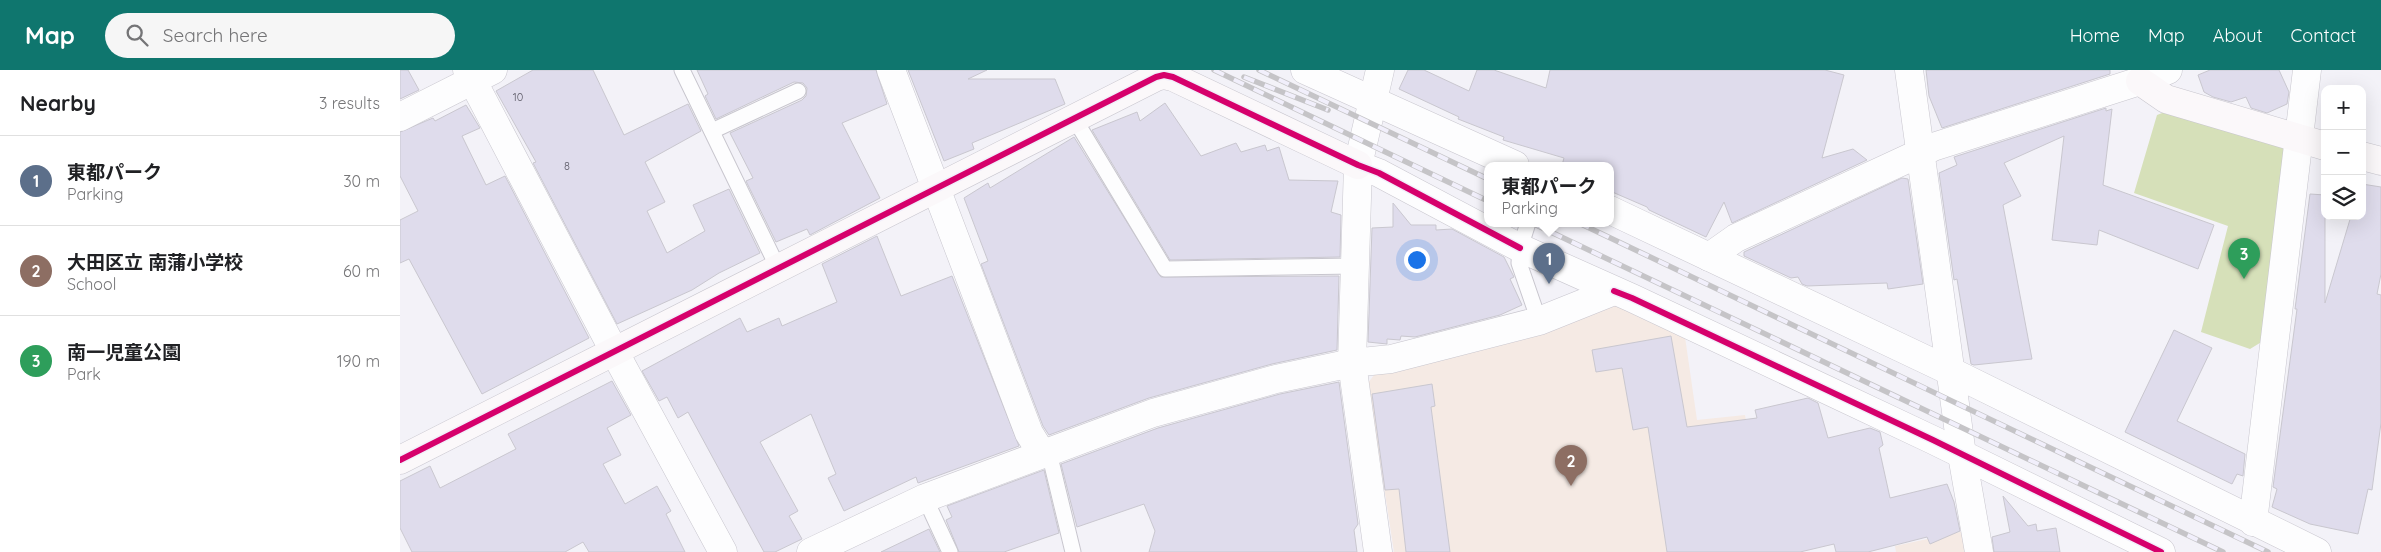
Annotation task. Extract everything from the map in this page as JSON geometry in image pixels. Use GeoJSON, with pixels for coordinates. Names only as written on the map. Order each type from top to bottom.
{"type":"FeatureCollection","features":[{"type":"Feature","properties":{"kind":"street"},"geometry":{"type":"LineString","coordinates":[[891,70],[1029,433],[1042,454]]}},
{"type":"Feature","properties":{"kind":"street"},"geometry":{"type":"LineString","coordinates":[[1306,70],[1357,95],[1374,100],[1508,162]]}},
{"type":"Feature","properties":{"kind":"street"},"geometry":{"type":"LineString","coordinates":[[1378,552],[1352,363],[1358,165],[1380,70]]}},
{"type":"Feature","properties":{"kind":"street"},"geometry":{"type":"LineString","coordinates":[[1709,257],[1736,238],[1920,153],[2131,76],[2168,70]]}},
{"type":"Feature","properties":{"kind":"street"},"geometry":{"type":"LineString","coordinates":[[2253,522],[2312,143],[2307,70]]}},
{"type":"Feature","properties":{"kind":"street"},"geometry":{"type":"LineString","coordinates":[[1905,72],[1920,153],[1952,372],[1962,455],[1979,552]]}},
{"type":"Feature","properties":{"kind":"street"},"geometry":{"type":"LineString","coordinates":[[400,118],[478,74],[614,351],[723,552]]}},
{"type":"Feature","properties":{"kind":"street"},"geometry":{"type":"LineString","coordinates":[[400,460],[1074,118],[1156,77],[1166,74],[1358,165],[1379,173],[1520,248],[1632,298],[2161,552]]}},
{"type":"Feature","properties":{"kind":"street"},"geometry":{"type":"LineString","coordinates":[[2131,76],[2166,99],[2312,143]]}},
{"type":"Feature","properties":{"kind":"street"},"geometry":{"type":"LineString","coordinates":[[2366,157],[2381,161]]}},
{"type":"Feature","properties":{"kind":"street"},"geometry":{"type":"LineString","coordinates":[[1614,212],[1952,372],[2317,552]]}},
{"type":"Feature","properties":{"kind":"street"},"geometry":{"type":"LineString","coordinates":[[818,542],[925,498],[1153,413],[1276,379],[1352,363],[1391,359],[1539,321],[1614,291]]}},
{"type":"Feature","properties":{"kind":"lane"},"geometry":{"type":"LineString","coordinates":[[682,70],[778,268]]}},
{"type":"Feature","properties":{"kind":"lane"},"geometry":{"type":"LineString","coordinates":[[712,131],[798,91]]}},
{"type":"Feature","properties":{"kind":"lane"},"geometry":{"type":"LineString","coordinates":[[1074,118],[1165,269],[1355,266]]}},
{"type":"Feature","properties":{"kind":"lane"},"geometry":{"type":"LineString","coordinates":[[1527,227],[1520,248],[1519,263],[1539,321]]}},
{"type":"Feature","properties":{"kind":"lane"},"geometry":{"type":"LineString","coordinates":[[1042,454],[1052,465],[1073,552]]}},
{"type":"Feature","properties":{"kind":"lane"},"geometry":{"type":"LineString","coordinates":[[925,498],[950,552]]}},
{"type":"Feature","properties":{"kind":"shaded area"},"geometry":{"type":"Polygon","coordinates":[[[1621,304],[1685,337],[1697,420],[1745,415],[1769,552],[1394,552],[1368,383],[1380,367],[1503,344],[1621,304]]]}},
{"type":"Feature","properties":{"kind":"shaded area"},"geometry":{"type":"Polygon","coordinates":[[[1969,530],[1973,552],[1896,552],[1895,546],[1969,530]]]}},
{"type":"Feature","properties":{"kind":"green space"},"geometry":{"type":"Polygon","coordinates":[[[2175,108],[2289,142],[2268,338],[2250,349],[2201,332],[2228,226],[2134,193],[2157,115],[2175,108]]]}},
{"type":"Feature","properties":{"kind":"building"},"geometry":{"type":"Polygon","coordinates":[[[400,70],[408,70],[419,90],[400,99],[400,70]]]}},
{"type":"Feature","properties":{"kind":"building"},"geometry":{"type":"Polygon","coordinates":[[[533,70],[593,70],[624,135],[688,104],[701,131],[645,162],[665,202],[647,211],[667,253],[705,231],[693,205],[729,189],[760,253],[719,273],[692,290],[617,324],[533,163],[536,162],[496,91],[533,70]]]}},
{"type":"Feature","properties":{"kind":"building"},"geometry":{"type":"Polygon","coordinates":[[[697,70],[876,70],[887,104],[842,123],[880,198],[810,235],[807,229],[776,242],[746,181],[753,178],[730,133],[802,100],[806,96],[807,88],[803,83],[794,82],[716,119],[705,96],[708,94],[697,70]]]}},
{"type":"Feature","properties":{"kind":"building"},"geometry":{"type":"Polygon","coordinates":[[[908,70],[987,70],[968,79],[1055,79],[1065,104],[972,143],[974,149],[944,161],[908,70]]]}},
{"type":"Feature","properties":{"kind":"building"},"geometry":{"type":"Polygon","coordinates":[[[1408,70],[1424,70],[1469,91],[1477,70],[1494,70],[1546,88],[1550,70],[1825,70],[1844,75],[1822,158],[1853,149],[1867,160],[1732,223],[1724,202],[1706,237],[1614,193],[1614,162],[1563,162],[1564,158],[1503,140],[1504,137],[1458,119],[1459,117],[1399,89],[1408,70]]]}},
{"type":"Feature","properties":{"kind":"building"},"geometry":{"type":"Polygon","coordinates":[[[1926,70],[2110,70],[2110,74],[1942,128],[1929,96],[1926,70]]]}},
{"type":"Feature","properties":{"kind":"building"},"geometry":{"type":"Polygon","coordinates":[[[2210,70],[2279,70],[2289,92],[2287,104],[2267,113],[2251,108],[2246,97],[2231,102],[2213,97],[2204,92],[2198,75],[2210,70]]]}},
{"type":"Feature","properties":{"kind":"building"},"geometry":{"type":"Polygon","coordinates":[[[1165,103],[1201,156],[1236,143],[1241,152],[1265,145],[1267,151],[1279,147],[1289,180],[1338,181],[1331,212],[1341,215],[1340,257],[1170,260],[1092,130],[1137,112],[1140,121],[1165,103]]]}},
{"type":"Feature","properties":{"kind":"building"},"geometry":{"type":"Polygon","coordinates":[[[466,105],[480,128],[462,136],[486,185],[505,176],[589,338],[482,394],[409,259],[400,263],[400,220],[418,211],[400,176],[400,132],[433,118],[435,121],[466,105]]]}},
{"type":"Feature","properties":{"kind":"building"},"geometry":{"type":"Polygon","coordinates":[[[2106,108],[2106,111],[2112,109],[2103,185],[2214,225],[2198,269],[2099,230],[2097,245],[2052,240],[2064,136],[2004,163],[2021,196],[2003,205],[2032,359],[1971,364],[1957,279],[1954,280],[1939,173],[1957,165],[1954,157],[2106,108]]]}},
{"type":"Feature","properties":{"kind":"building"},"geometry":{"type":"Polygon","coordinates":[[[1074,137],[1161,277],[1339,276],[1337,350],[1272,364],[1149,398],[1049,435],[1043,426],[981,264],[988,261],[964,198],[988,183],[990,188],[1074,137]]]}},
{"type":"Feature","properties":{"kind":"building"},"geometry":{"type":"Polygon","coordinates":[[[1902,178],[1908,179],[1923,284],[1888,289],[1887,283],[1807,286],[1802,284],[1798,277],[1791,278],[1744,256],[1744,252],[1902,178]]]}},
{"type":"Feature","properties":{"kind":"building"},"geometry":{"type":"Polygon","coordinates":[[[2366,185],[2381,187],[2381,274],[2377,294],[2381,295],[2381,423],[2372,490],[2368,489],[2358,534],[2310,524],[2272,507],[2277,489],[2273,487],[2297,309],[2295,309],[2310,194],[2321,195],[2321,220],[2325,220],[2325,303],[2350,220],[2366,220],[2366,185]]]}},
{"type":"Feature","properties":{"kind":"building"},"geometry":{"type":"Polygon","coordinates":[[[1393,203],[1411,225],[1436,225],[1436,230],[1452,229],[1504,257],[1514,277],[1510,279],[1522,305],[1500,315],[1415,337],[1401,336],[1400,340],[1387,339],[1387,344],[1368,342],[1372,228],[1393,227],[1393,203]]]}},
{"type":"Feature","properties":{"kind":"building"},"geometry":{"type":"Polygon","coordinates":[[[877,236],[901,296],[952,276],[1019,446],[918,483],[916,477],[844,511],[828,478],[836,474],[811,414],[760,442],[798,511],[789,516],[802,539],[775,552],[764,552],[688,412],[678,418],[667,397],[659,401],[642,371],[740,318],[747,332],[779,318],[782,326],[837,302],[822,264],[877,236]]]}},
{"type":"Feature","properties":{"kind":"building"},"geometry":{"type":"Polygon","coordinates":[[[2174,330],[2212,348],[2177,421],[2245,454],[2243,476],[2237,474],[2232,484],[2125,432],[2174,330]]]}},
{"type":"Feature","properties":{"kind":"building"},"geometry":{"type":"Polygon","coordinates":[[[1671,336],[1687,427],[1757,418],[1755,410],[1808,398],[1818,403],[1828,438],[1870,428],[1880,432],[1883,445],[1879,448],[1890,498],[1947,484],[1954,502],[1960,531],[1930,544],[1927,537],[1868,552],[1836,552],[1834,544],[1800,552],[1667,552],[1648,427],[1633,430],[1622,368],[1596,372],[1592,350],[1671,336]]]}},
{"type":"Feature","properties":{"kind":"building"},"geometry":{"type":"Polygon","coordinates":[[[612,381],[631,415],[607,428],[621,455],[603,464],[625,504],[657,486],[671,511],[666,514],[685,552],[589,552],[583,542],[565,552],[412,552],[400,528],[400,481],[430,466],[440,488],[516,449],[508,434],[612,381]]]}},
{"type":"Feature","properties":{"kind":"building"},"geometry":{"type":"Polygon","coordinates":[[[1339,382],[1358,524],[1354,530],[1357,552],[1149,552],[1155,531],[1144,504],[1077,527],[1061,464],[1158,428],[1280,394],[1339,382]]]}},
{"type":"Feature","properties":{"kind":"building"},"geometry":{"type":"Polygon","coordinates":[[[1432,384],[1435,406],[1431,407],[1450,552],[1406,552],[1399,489],[1385,490],[1372,394],[1432,384]]]}},
{"type":"Feature","properties":{"kind":"building"},"geometry":{"type":"Polygon","coordinates":[[[1044,470],[1059,533],[1004,552],[959,552],[946,520],[952,517],[947,506],[1044,470]]]}},
{"type":"Feature","properties":{"kind":"building"},"geometry":{"type":"Polygon","coordinates":[[[2003,496],[2028,526],[2036,524],[2037,531],[2056,528],[2060,552],[1994,552],[1992,537],[2010,532],[2003,496]]]}},
{"type":"Feature","properties":{"kind":"building"},"geometry":{"type":"Polygon","coordinates":[[[929,529],[940,552],[881,552],[929,529]]]}},
{"type":"Feature","properties":{"kind":"railway"},"geometry":{"type":"LineString","coordinates":[[1214,70],[1484,199]]}},
{"type":"Feature","properties":{"kind":"railway"},"geometry":{"type":"LineString","coordinates":[[1259,70],[1484,177]]}},
{"type":"Feature","properties":{"kind":"railway"},"geometry":{"type":"LineString","coordinates":[[1244,77],[1328,110]]}},
{"type":"Feature","properties":{"kind":"railway"},"geometry":{"type":"LineString","coordinates":[[1540,227],[2223,552]]}},
{"type":"Feature","properties":{"kind":"railway"},"geometry":{"type":"LineString","coordinates":[[1587,227],[2268,552]]}},
{"type":"Feature","properties":{"kind":"cycle path"},"geometry":{"type":"LineString","coordinates":[[400,460],[1156,77],[1164,75],[1173,77],[1358,165],[1379,173],[1520,248]]}},
{"type":"Feature","properties":{"kind":"cycle path"},"geometry":{"type":"LineString","coordinates":[[1614,291],[1933,440],[2161,552]]}},
{"type":"Feature","properties":{"kind":"place","name":"南一児童公園"},"geometry":{"type":"Point","coordinates":[2244,279]}},
{"type":"Feature","properties":{"kind":"place","name":"東都パーク"},"geometry":{"type":"Point","coordinates":[1549,284]}},
{"type":"Feature","properties":{"kind":"place","name":"大田区立 南蒲小学校"},"geometry":{"type":"Point","coordinates":[1571,486]}}]}
